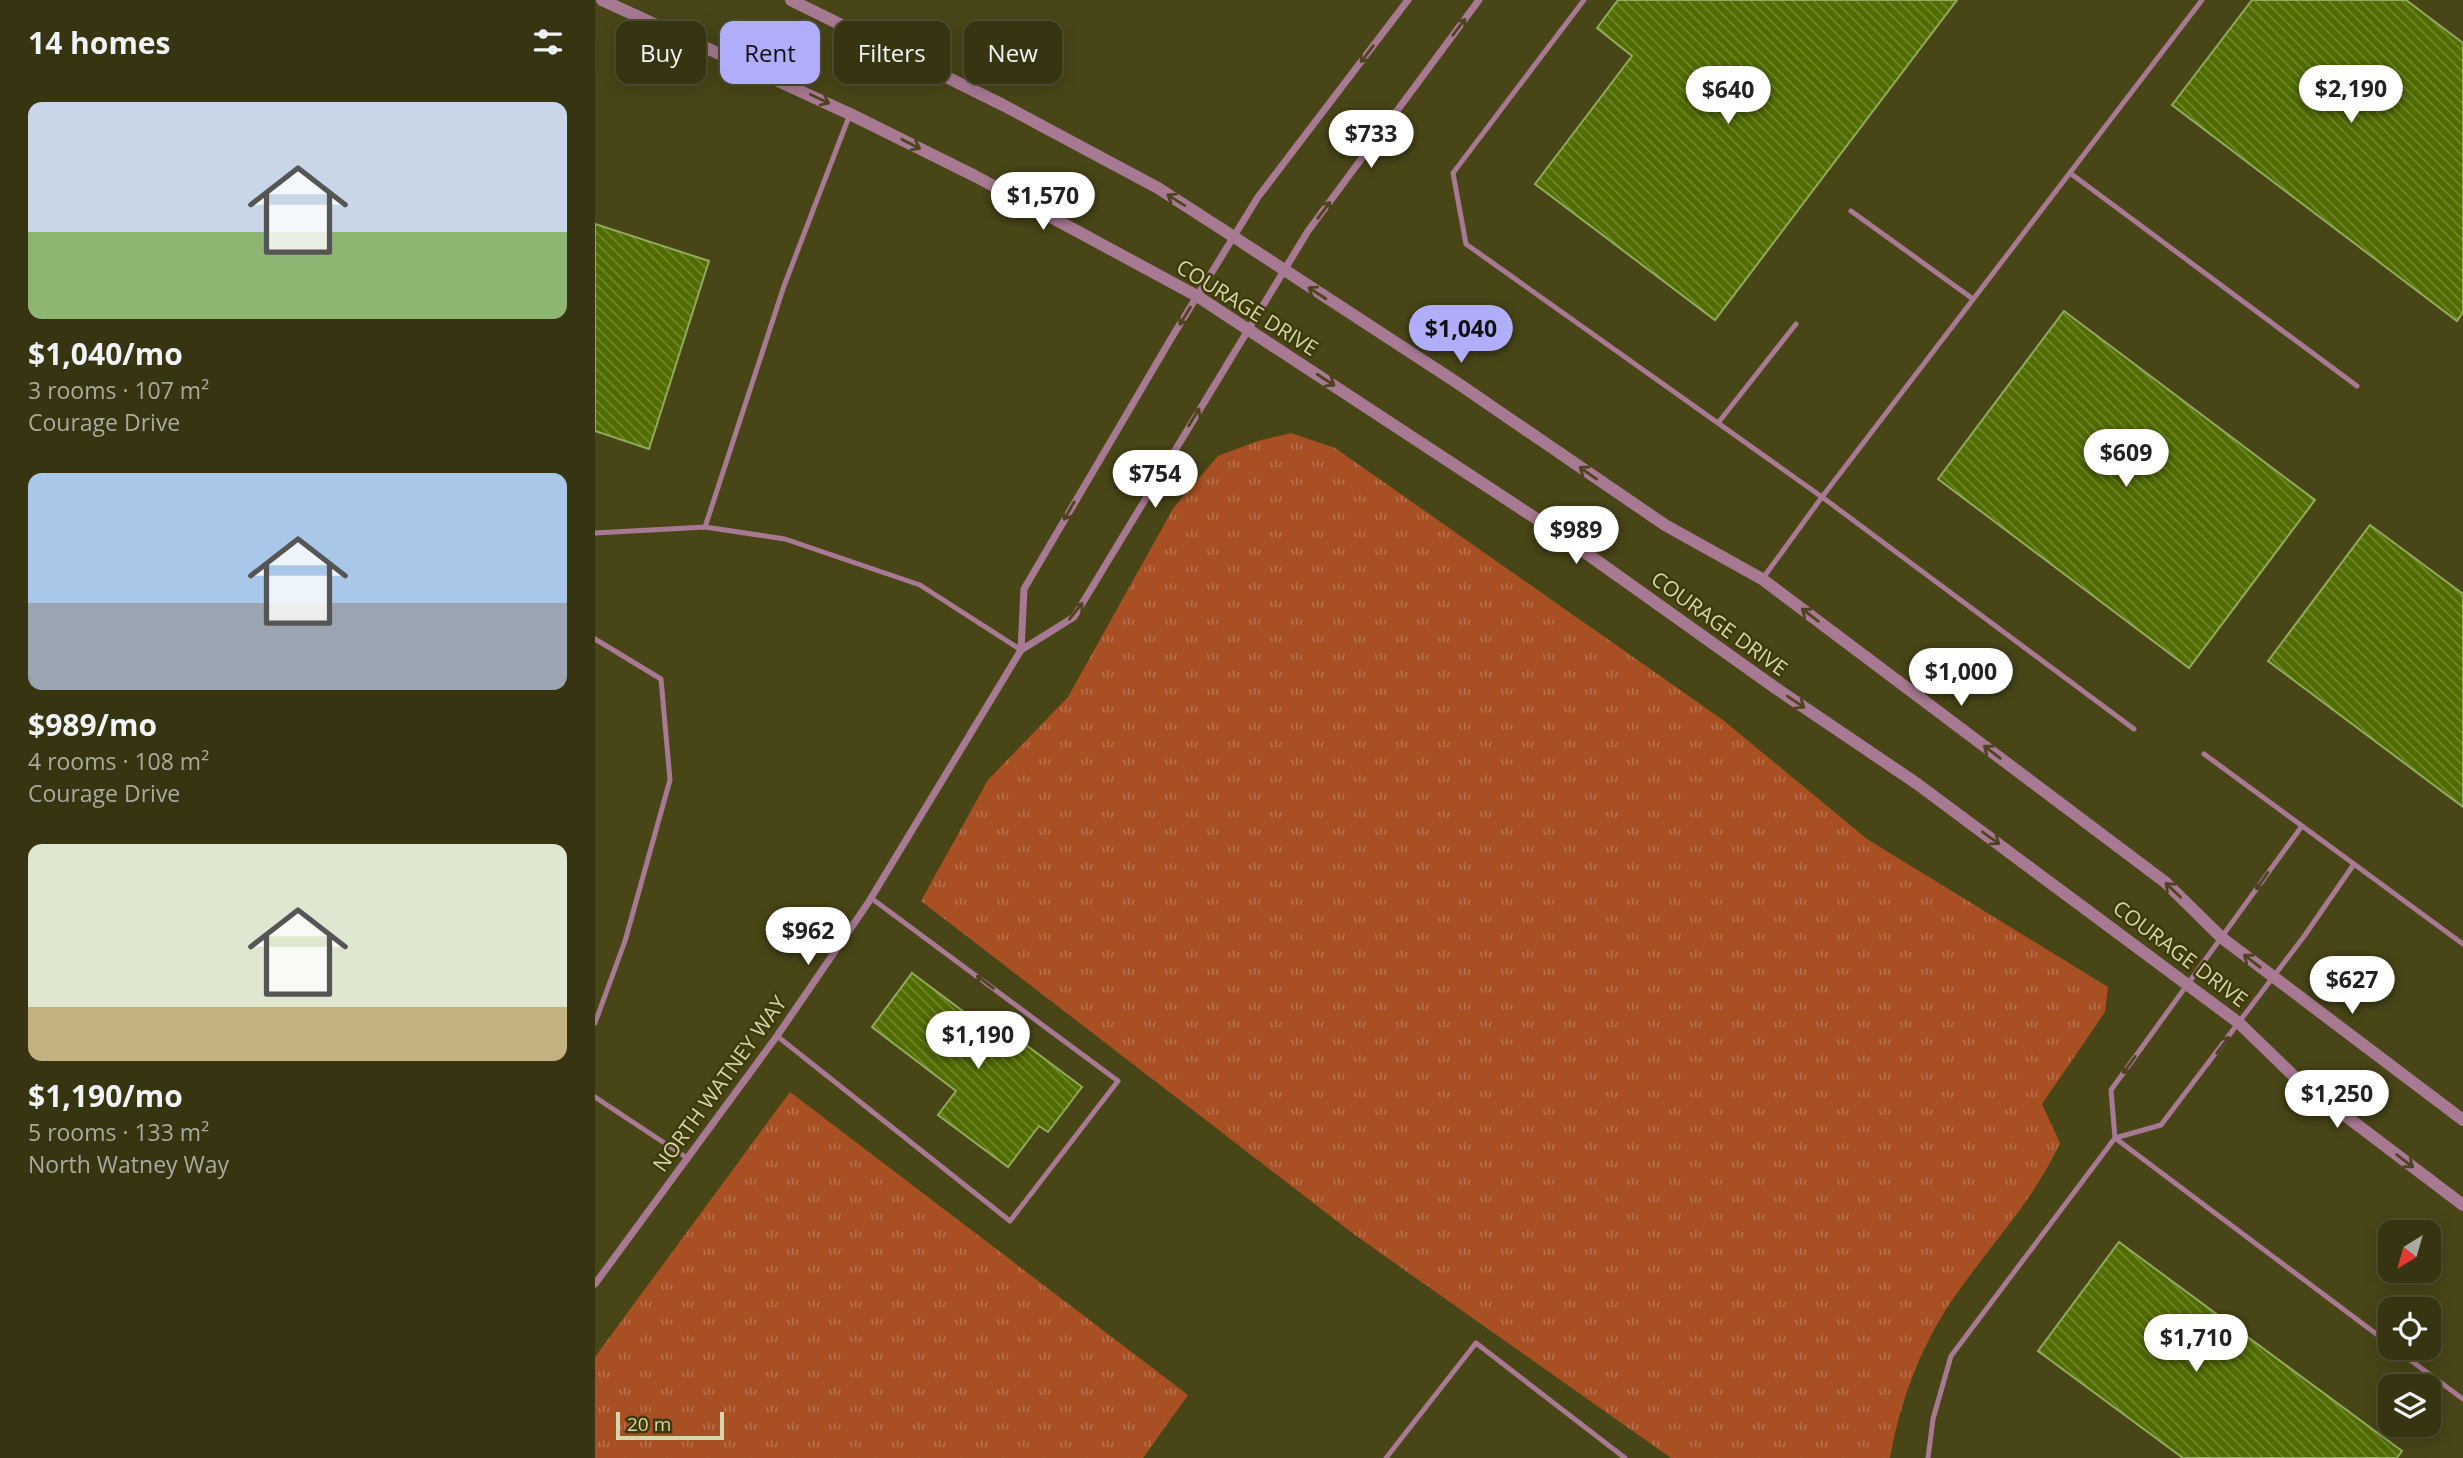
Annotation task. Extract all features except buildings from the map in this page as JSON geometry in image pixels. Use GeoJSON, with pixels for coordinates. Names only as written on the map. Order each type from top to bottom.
{"type":"FeatureCollection","features":[{"type":"Feature","properties":{"kind":"street","name":"COURAGE DRIVE"},"geometry":{"type":"LineString","coordinates":[[602,0],[850,114],[975,176],[1197,296],[1248,329],[1555,530],[1777,690],[1916,783],[2239,1023],[2297,1079],[2463,1205]]}},
{"type":"Feature","properties":{"kind":"street","name":"COURAGE DRIVE"},"geometry":{"type":"LineString","coordinates":[[791,0],[1015,111],[1158,188],[1456,382],[1665,525],[1762,579],[2165,882],[2222,938],[2463,1119]]}},
{"type":"Feature","properties":{"kind":"street","name":"NORTH WATNEY WAY"},"geometry":{"type":"LineString","coordinates":[[1021,650],[1024,589],[1197,296],[1258,197],[1408,0]]}},
{"type":"Feature","properties":{"kind":"street","name":"NORTH WATNEY WAY"},"geometry":{"type":"LineString","coordinates":[[595,1284],[777,1037],[871,898],[1021,650],[1074,617],[1308,231],[1479,0]]}},
{"type":"Feature","properties":{"kind":"lane"},"geometry":{"type":"LineString","coordinates":[[1584,0],[1453,173],[1466,244],[1822,497],[2134,729]]}},
{"type":"Feature","properties":{"kind":"lane"},"geometry":{"type":"LineString","coordinates":[[1762,579],[2202,0]]}},
{"type":"Feature","properties":{"kind":"lane"},"geometry":{"type":"LineString","coordinates":[[705,527],[784,286],[850,114]]}},
{"type":"Feature","properties":{"kind":"lane"},"geometry":{"type":"LineString","coordinates":[[2070,173],[2357,386]]}},
{"type":"Feature","properties":{"kind":"lane"},"geometry":{"type":"LineString","coordinates":[[1851,211],[1973,299]]}},
{"type":"Feature","properties":{"kind":"lane"},"geometry":{"type":"LineString","coordinates":[[1718,423],[1796,324]]}},
{"type":"Feature","properties":{"kind":"lane"},"geometry":{"type":"LineString","coordinates":[[595,533],[705,527],[785,540],[920,585],[1021,650]]}},
{"type":"Feature","properties":{"kind":"lane"},"geometry":{"type":"LineString","coordinates":[[595,639],[661,679],[670,780],[625,941],[595,1023]]}},
{"type":"Feature","properties":{"kind":"lane"},"geometry":{"type":"LineString","coordinates":[[2204,754],[2463,944]]}},
{"type":"Feature","properties":{"kind":"lane"},"geometry":{"type":"LineString","coordinates":[[2302,826],[2111,1090],[2115,1138],[2378,1335]]}},
{"type":"Feature","properties":{"kind":"lane"},"geometry":{"type":"LineString","coordinates":[[1928,1458],[1933,1419],[1951,1356],[2115,1138],[2161,1125],[2354,864]]}},
{"type":"Feature","properties":{"kind":"lane"},"geometry":{"type":"LineString","coordinates":[[777,1037],[1010,1221],[1118,1081],[871,898]]}},
{"type":"Feature","properties":{"kind":"lane"},"geometry":{"type":"LineString","coordinates":[[595,1097],[687,1158]]}},
{"type":"Feature","properties":{"kind":"lane"},"geometry":{"type":"LineString","coordinates":[[1386,1458],[1476,1343],[1625,1458]]}},
{"type":"Feature","properties":{"kind":"lane"},"geometry":{"type":"LineString","coordinates":[[2411,1360],[2463,1399]]}},
{"type":"Feature","properties":{"kind":"green space"},"geometry":{"type":"Polygon","coordinates":[[[1291,433],[1335,448],[1723,720],[1867,839],[2108,987],[2105,1012],[2042,1104],[2060,1143],[2036,1185],[1939,1321],[1920,1358],[1905,1397],[1890,1458],[1671,1458],[1355,1235],[921,901],[988,780],[1068,697],[1174,507],[1218,456],[1258,441],[1291,433]]]}},
{"type":"Feature","properties":{"kind":"green space"},"geometry":{"type":"Polygon","coordinates":[[[790,1092],[1188,1395],[1143,1458],[595,1458],[595,1357],[790,1092]]]}}]}
